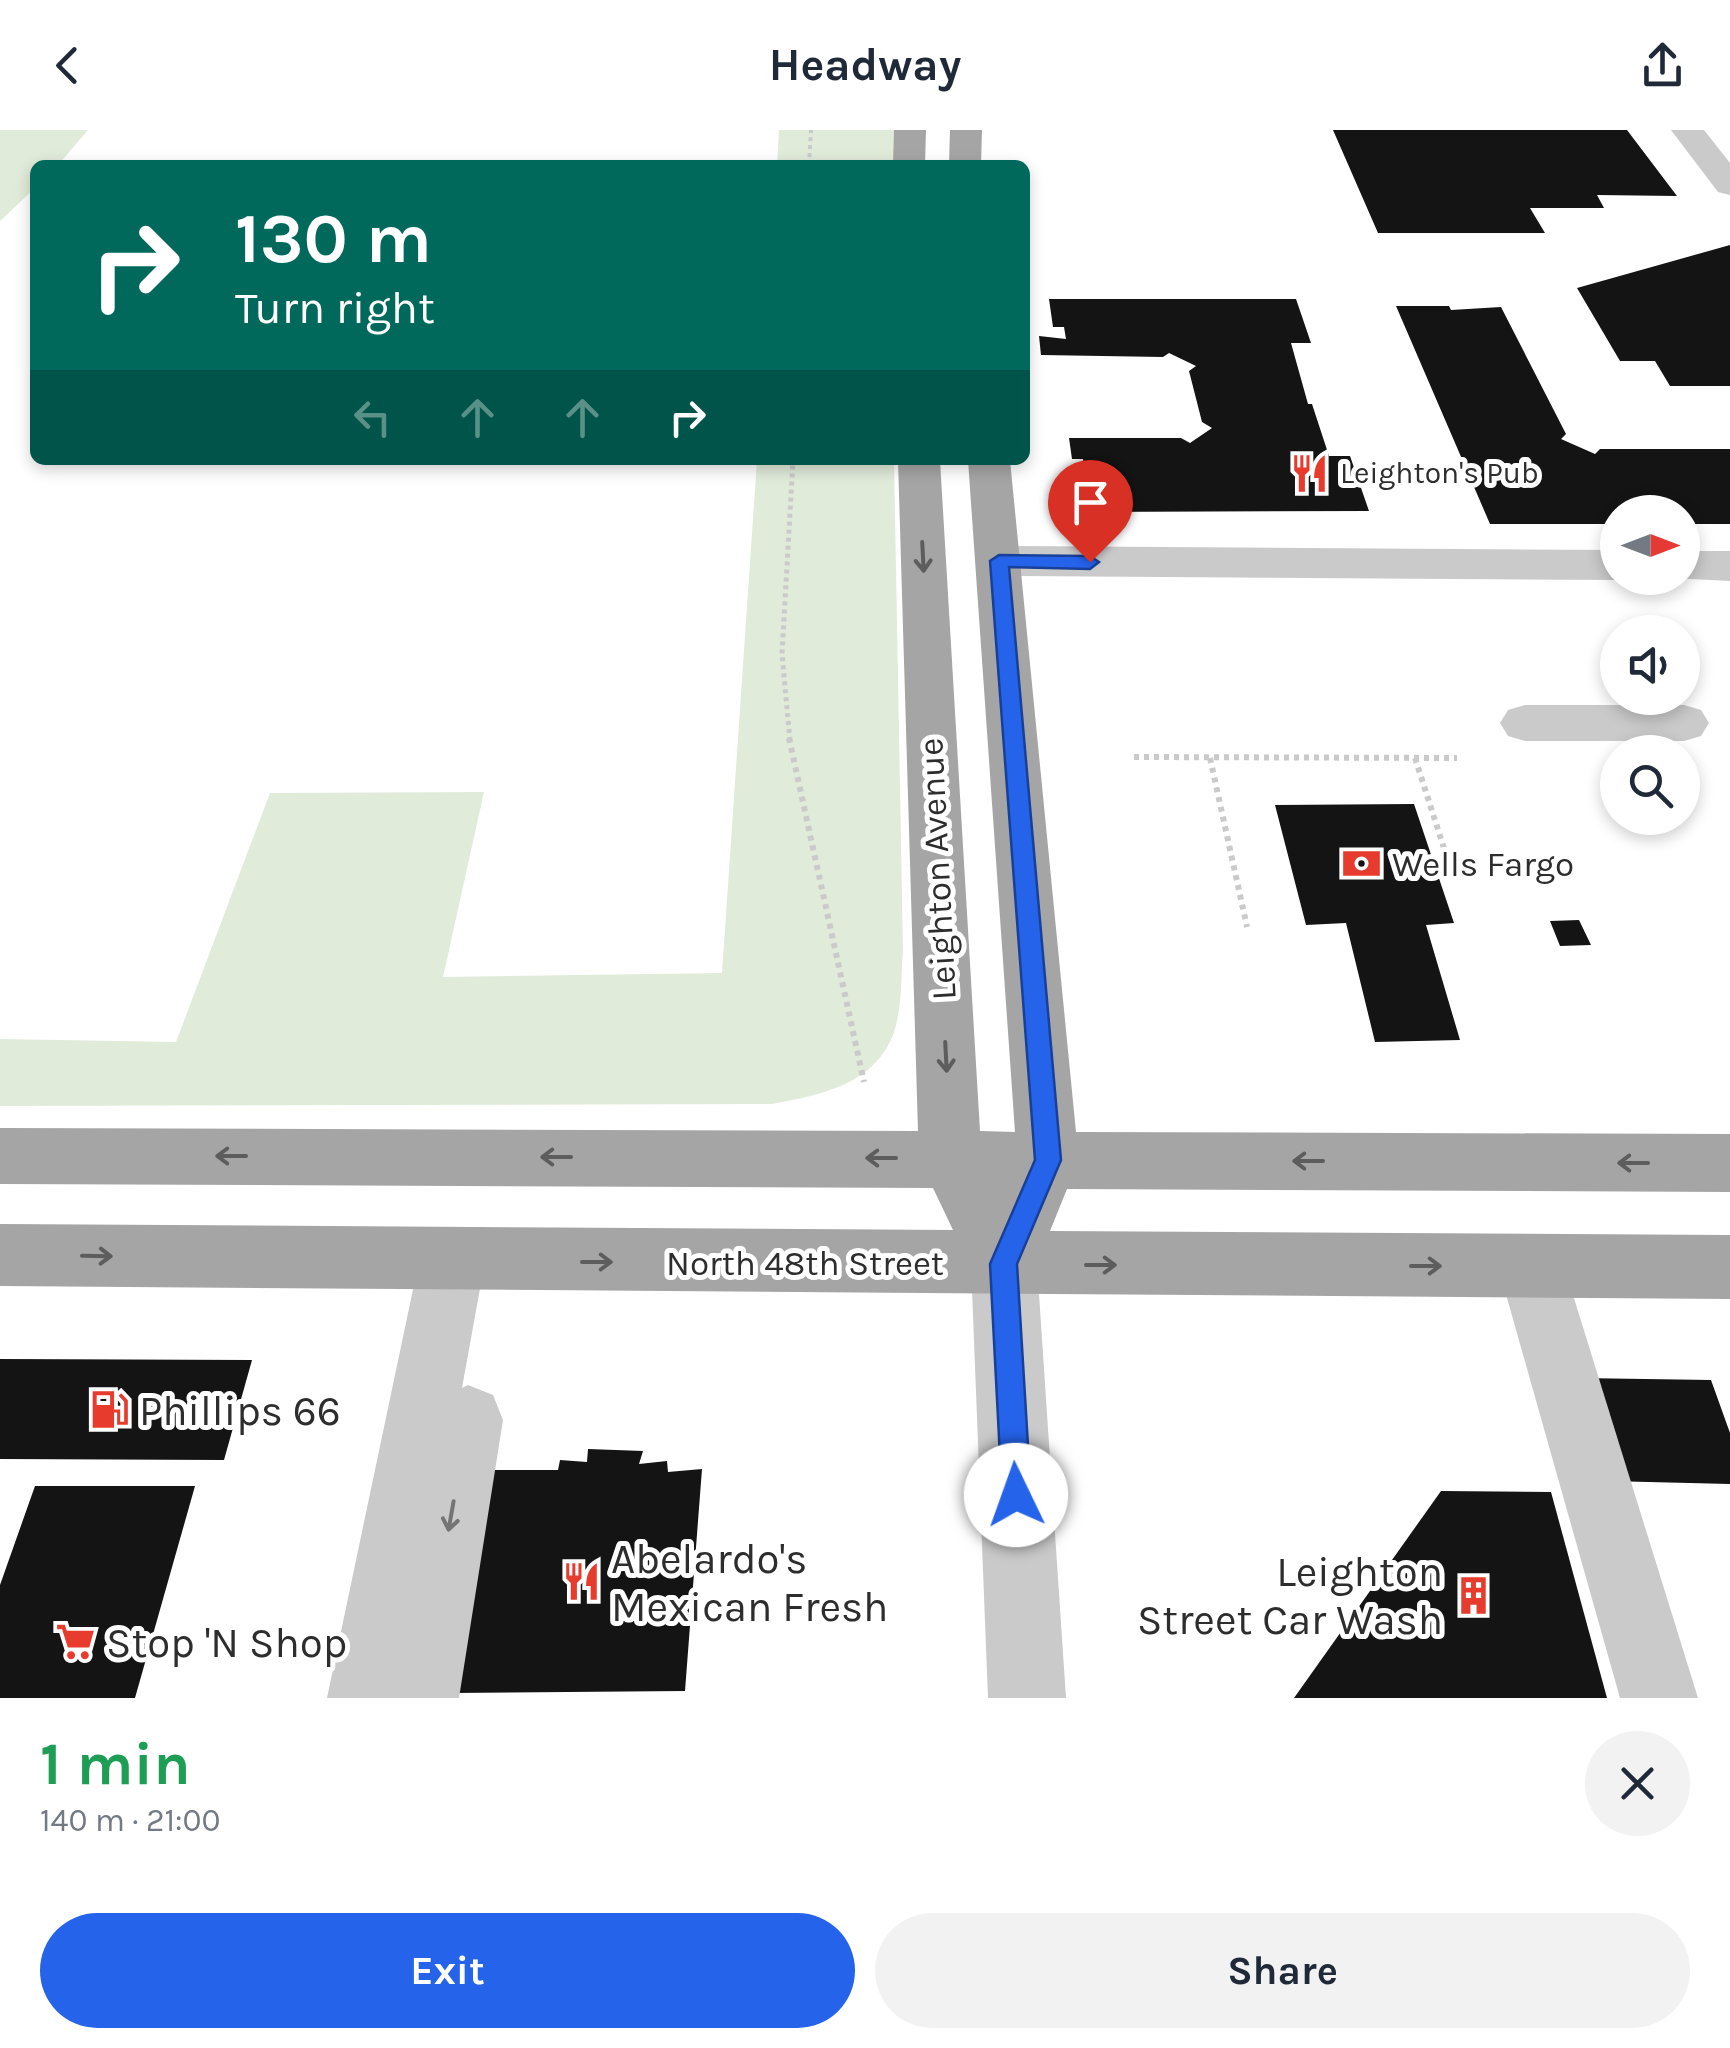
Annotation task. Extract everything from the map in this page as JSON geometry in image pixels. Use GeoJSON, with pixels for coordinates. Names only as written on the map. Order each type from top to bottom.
{"type":"FeatureCollection","features":[{"type":"Feature","properties":{"kind":"main road"},"geometry":{"type":"LineString","coordinates":[[909,160],[910,130]]}},
{"type":"Feature","properties":{"kind":"main road"},"geometry":{"type":"LineString","coordinates":[[965,160],[966,130]]}},
{"type":"Feature","properties":{"kind":"main road","name":"Leighton Avenue"},"geometry":{"type":"LineString","coordinates":[[919,465],[950,1158],[1004,1264]]}},
{"type":"Feature","properties":{"kind":"main road","name":"Leighton Avenue"},"geometry":{"type":"LineString","coordinates":[[990,465],[1048,1160],[1004,1264]]}},
{"type":"Feature","properties":{"kind":"main road"},"geometry":{"type":"LineString","coordinates":[[0,1156],[1730,1164]]}},
{"type":"Feature","properties":{"kind":"main road","name":"North 48th Street"},"geometry":{"type":"LineString","coordinates":[[0,1254],[1730,1267]]}},
{"type":"Feature","properties":{"kind":"street"},"geometry":{"type":"LineString","coordinates":[[1686,130],[1730,185]]}},
{"type":"Feature","properties":{"kind":"street"},"geometry":{"type":"LineString","coordinates":[[999,561],[1600,565]]}},
{"type":"Feature","properties":{"kind":"street"},"geometry":{"type":"LineString","coordinates":[[1700,566],[1730,566]]}},
{"type":"Feature","properties":{"kind":"street"},"geometry":{"type":"LineString","coordinates":[[1525,722],[1684,723]]}},
{"type":"Feature","properties":{"kind":"street"},"geometry":{"type":"LineString","coordinates":[[366,1698],[452,1260]]}},
{"type":"Feature","properties":{"kind":"street","name":"Leighton Avenue"},"geometry":{"type":"LineString","coordinates":[[1004,1264],[1027,1698]]}},
{"type":"Feature","properties":{"kind":"street"},"geometry":{"type":"LineString","coordinates":[[1531,1266],[1658,1698]]}},
{"type":"Feature","properties":{"kind":"street"},"geometry":{"type":"LineString","coordinates":[[420,1698],[468,1420]]}},
{"type":"Feature","properties":{"kind":"path"},"geometry":{"type":"LineString","coordinates":[[809,160],[811,130]]}},
{"type":"Feature","properties":{"kind":"path"},"geometry":{"type":"LineString","coordinates":[[793,465],[782,654],[786,726],[864,1082]]}},
{"type":"Feature","properties":{"kind":"path"},"geometry":{"type":"LineString","coordinates":[[1134,756],[1458,758]]}},
{"type":"Feature","properties":{"kind":"path"},"geometry":{"type":"LineString","coordinates":[[1210,758],[1247,926]]}},
{"type":"Feature","properties":{"kind":"path"},"geometry":{"type":"LineString","coordinates":[[1414,758],[1451,870]]}},
{"type":"Feature","properties":{"kind":"green space"},"geometry":{"type":"Polygon","coordinates":[[[0,130],[88,130],[62,160],[30,160],[30,193],[0,221],[0,130]]]}},
{"type":"Feature","properties":{"kind":"green space"},"geometry":{"type":"Polygon","coordinates":[[[779,130],[897,130],[894,160],[777,160],[779,130]]]}},
{"type":"Feature","properties":{"kind":"green space"},"geometry":{"type":"Polygon","coordinates":[[[757,465],[894,465],[901,995],[890,1042],[865,1072],[831,1090],[771,1104],[0,1106],[0,1039],[176,1042],[270,793],[484,792],[443,977],[722,973],[757,465]]]}},
{"type":"Feature","properties":{"kind":"building"},"geometry":{"type":"Polygon","coordinates":[[[1333,130],[1627,130],[1677,196],[1597,195],[1604,208],[1530,208],[1545,233],[1378,233],[1333,130]]]}},
{"type":"Feature","properties":{"kind":"building"},"geometry":{"type":"Polygon","coordinates":[[[1730,245],[1730,386],[1670,386],[1655,361],[1620,361],[1577,288],[1730,245]]]}},
{"type":"Feature","properties":{"kind":"building"},"geometry":{"type":"Polygon","coordinates":[[[1049,299],[1296,299],[1311,343],[1291,343],[1308,404],[1312,404],[1329,456],[1350,456],[1369,511],[1079,512],[1073,473],[1085,473],[1083,459],[1072,459],[1069,438],[1181,438],[1190,443],[1212,428],[1202,422],[1189,371],[1196,366],[1169,353],[1163,357],[1041,355],[1039,336],[1066,339],[1064,327],[1053,327],[1049,299]]]}},
{"type":"Feature","properties":{"kind":"building"},"geometry":{"type":"Polygon","coordinates":[[[1396,306],[1449,306],[1451,310],[1501,307],[1566,434],[1561,439],[1595,454],[1600,449],[1730,449],[1730,524],[1700,524],[1700,495],[1600,495],[1600,524],[1490,524],[1396,306]]]}},
{"type":"Feature","properties":{"kind":"building","name":"Wells Fargo"},"geometry":{"type":"Polygon","coordinates":[[[1414,804],[1454,923],[1426,925],[1460,1040],[1375,1042],[1346,923],[1306,925],[1275,805],[1414,804]]]}},
{"type":"Feature","properties":{"kind":"building"},"geometry":{"type":"Polygon","coordinates":[[[1579,920],[1591,945],[1560,946],[1550,921],[1579,920]]]}},
{"type":"Feature","properties":{"kind":"building"},"geometry":{"type":"Polygon","coordinates":[[[0,1359],[252,1360],[224,1460],[0,1459],[0,1359]]]}},
{"type":"Feature","properties":{"kind":"building"},"geometry":{"type":"Polygon","coordinates":[[[1579,1378],[1711,1380],[1730,1433],[1730,1484],[1608,1481],[1579,1378]]]}},
{"type":"Feature","properties":{"kind":"building","name":"Abelardo's Mexican Fresh"},"geometry":{"type":"Polygon","coordinates":[[[588,1449],[643,1451],[639,1464],[667,1461],[668,1472],[702,1469],[685,1691],[451,1693],[487,1470],[558,1470],[560,1460],[587,1462],[588,1449]]]}},
{"type":"Feature","properties":{"kind":"building","name":"Stop 'N Shop"},"geometry":{"type":"Polygon","coordinates":[[[35,1486],[195,1486],[135,1698],[0,1698],[0,1585],[35,1486]]]}},
{"type":"Feature","properties":{"kind":"building","name":"Leighton Street Car Wash"},"geometry":{"type":"Polygon","coordinates":[[[1441,1491],[1551,1492],[1607,1698],[1294,1698],[1441,1491]]]}},
{"type":"Feature","properties":{"kind":"place","name":"Leighton's Pub"},"geometry":{"type":"Point","coordinates":[1310,473]}},
{"type":"Feature","properties":{"kind":"place","name":"Wells Fargo"},"geometry":{"type":"Point","coordinates":[1362,864]}},
{"type":"Feature","properties":{"kind":"place","name":"Phillips 66"},"geometry":{"type":"Point","coordinates":[109,1410]}},
{"type":"Feature","properties":{"kind":"place","name":"Abelardo's Mexican Fresh"},"geometry":{"type":"Point","coordinates":[581,1582]}},
{"type":"Feature","properties":{"kind":"place","name":"Leighton Street Car Wash"},"geometry":{"type":"Point","coordinates":[1473,1595]}},
{"type":"Feature","properties":{"kind":"place","name":"Stop 'N Shop"},"geometry":{"type":"Point","coordinates":[76,1642]}},
{"type":"Feature","properties":{"kind":"route"},"geometry":{"type":"LineString","coordinates":[[1016,1495],[1004,1264],[1048,1160],[999,561],[1090,562]]}}]}
